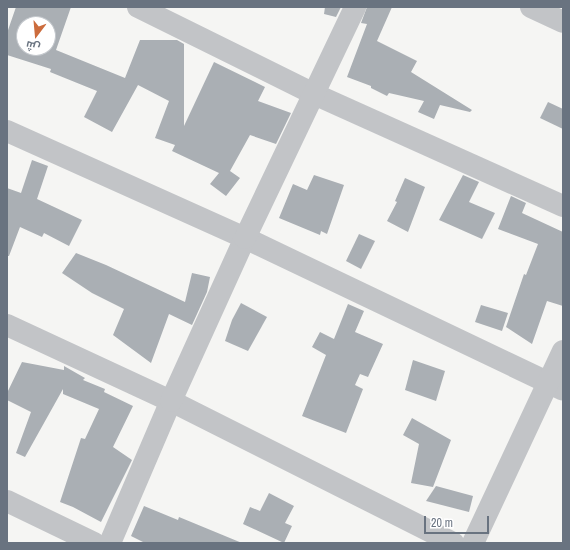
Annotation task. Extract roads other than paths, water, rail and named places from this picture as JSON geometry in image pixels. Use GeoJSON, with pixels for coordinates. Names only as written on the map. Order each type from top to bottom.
{"type":"FeatureCollection","features":[{"type":"Feature","properties":{"kind":"street"},"geometry":{"type":"LineString","coordinates":[[138,7],[164,12],[314,94],[563,206]]}},
{"type":"Feature","properties":{"kind":"street"},"geometry":{"type":"LineString","coordinates":[[110,543],[171,401],[245,238],[355,7]]}},
{"type":"Feature","properties":{"kind":"street"},"geometry":{"type":"LineString","coordinates":[[531,7],[563,22]]}},
{"type":"Feature","properties":{"kind":"street"},"geometry":{"type":"LineString","coordinates":[[7,131],[245,238],[555,386]]}},
{"type":"Feature","properties":{"kind":"street"},"geometry":{"type":"LineString","coordinates":[[7,325],[171,401],[453,543]]}},
{"type":"Feature","properties":{"kind":"street"},"geometry":{"type":"LineString","coordinates":[[473,543],[555,386],[563,351]]}},
{"type":"Feature","properties":{"kind":"street"},"geometry":{"type":"LineString","coordinates":[[7,501],[94,543]]}}]}
